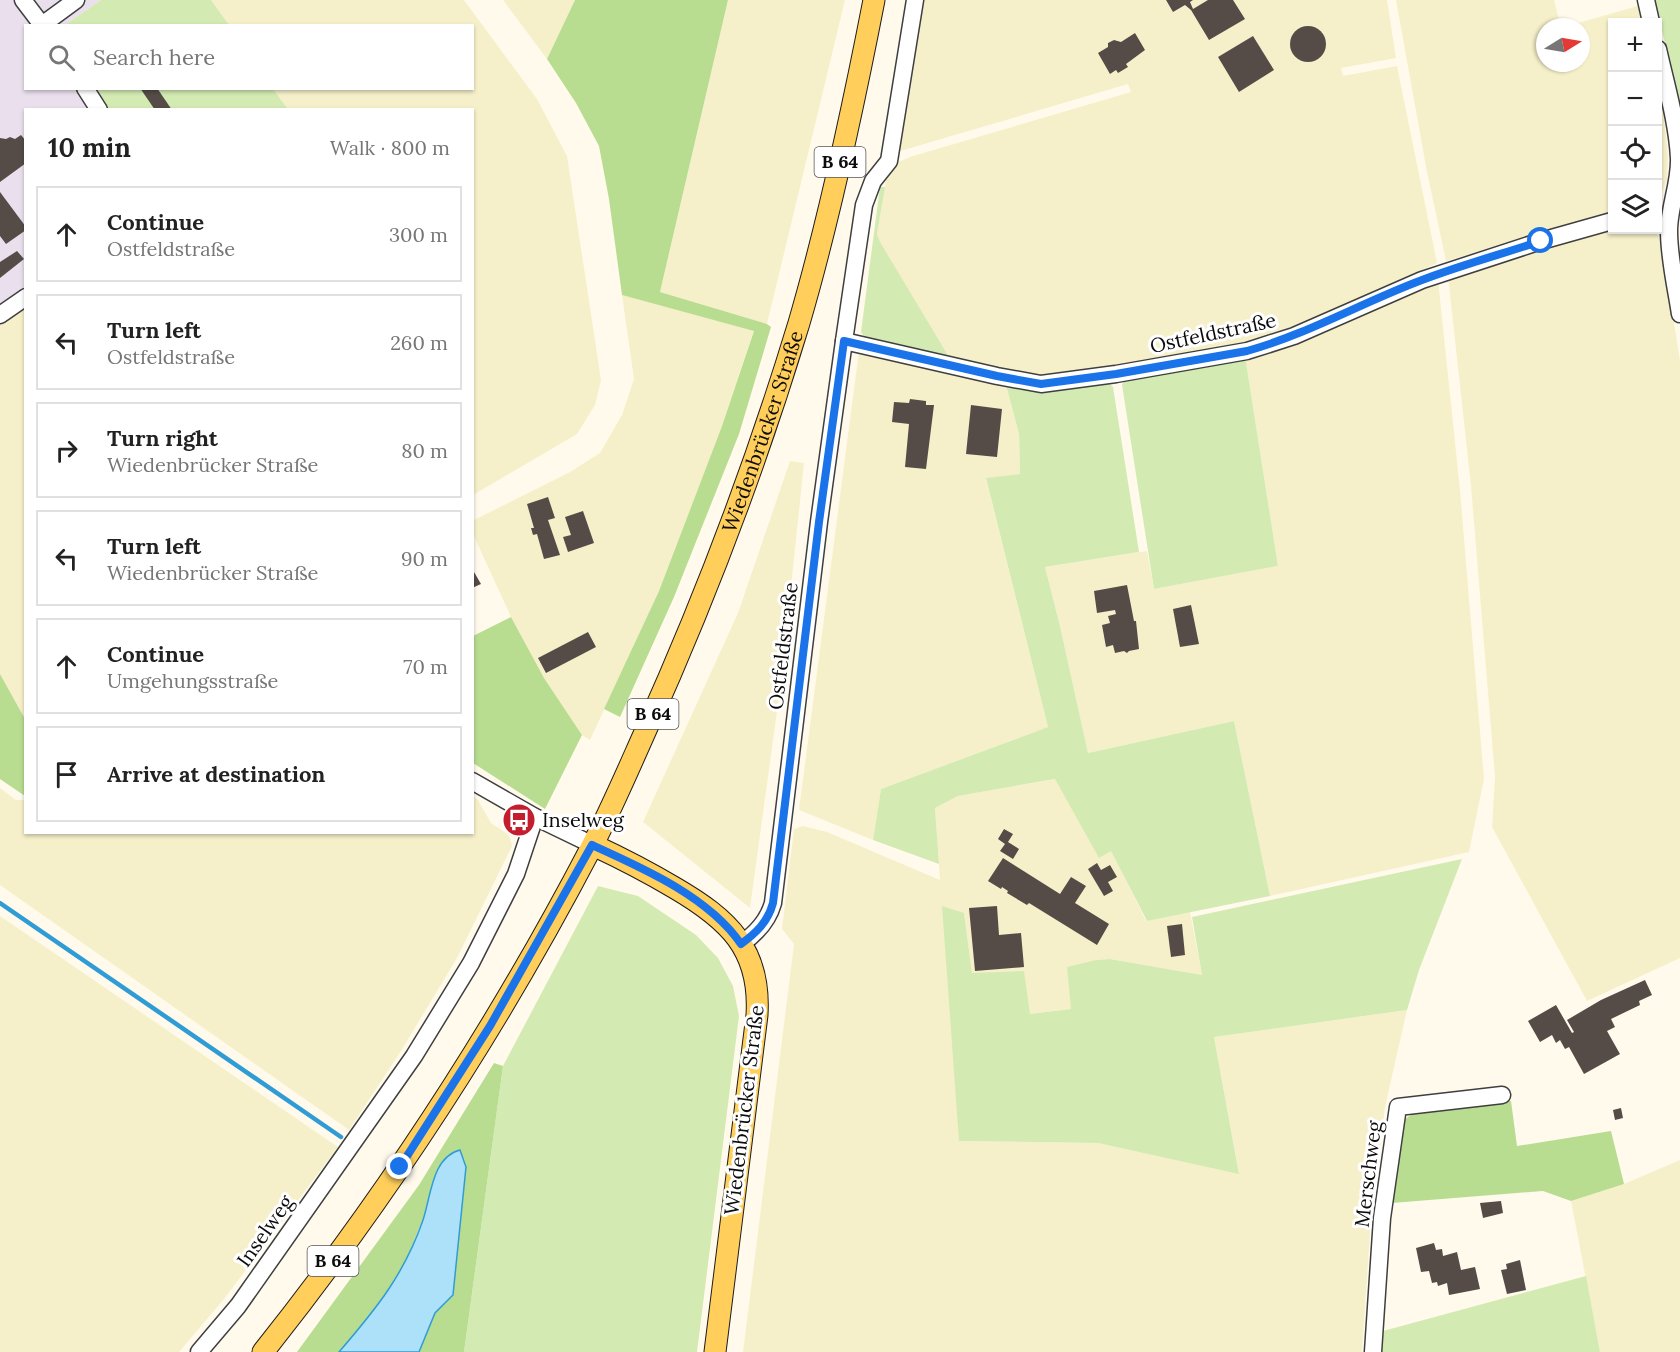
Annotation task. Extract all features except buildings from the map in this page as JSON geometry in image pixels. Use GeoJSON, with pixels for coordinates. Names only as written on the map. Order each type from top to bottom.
{"type":"FeatureCollection","features":[{"type":"Feature","properties":{"kind":"main road","name":"Wiedenbrücker Straße"},"geometry":{"type":"LineString","coordinates":[[263,1352],[349,1240],[400,1167],[490,1026],[592,845],[682,651],[710,582],[799,322],[848,129],[874,0]]}},
{"type":"Feature","properties":{"kind":"main road","name":"Wiedenbrücker Straße"},"geometry":{"type":"LineString","coordinates":[[592,845],[630,862],[699,902],[725,922],[741,944],[755,975],[758,1008],[715,1352]]}},
{"type":"Feature","properties":{"kind":"street"},"geometry":{"type":"LineString","coordinates":[[23,0],[41,24]]}},
{"type":"Feature","properties":{"kind":"street"},"geometry":{"type":"LineString","coordinates":[[43,24],[76,0]]}},
{"type":"Feature","properties":{"kind":"street","name":"Ostfeldstraße"},"geometry":{"type":"LineString","coordinates":[[741,944],[762,926],[770,914],[773,903],[819,522],[864,205],[873,182],[889,161],[915,0]]}},
{"type":"Feature","properties":{"kind":"street"},"geometry":{"type":"LineString","coordinates":[[1646,0],[1650,18]]}},
{"type":"Feature","properties":{"kind":"street"},"geometry":{"type":"LineString","coordinates":[[1662,66],[1676,126],[1679,160],[1676,187],[1664,206],[1663,227],[1680,314]]}},
{"type":"Feature","properties":{"kind":"street"},"geometry":{"type":"LineString","coordinates":[[86,90],[98,108]]}},
{"type":"Feature","properties":{"kind":"street","name":"Ostfeldstraße"},"geometry":{"type":"LineString","coordinates":[[844,341],[1041,384],[1116,374],[1247,351],[1268,345],[1294,336],[1422,280],[1541,241],[1608,222]]}},
{"type":"Feature","properties":{"kind":"street"},"geometry":{"type":"LineString","coordinates":[[0,315],[24,298]]}},
{"type":"Feature","properties":{"kind":"street"},"geometry":{"type":"LineString","coordinates":[[474,782],[535,817],[592,845]]}},
{"type":"Feature","properties":{"kind":"street","name":"Inselweg"},"geometry":{"type":"LineString","coordinates":[[200,1352],[238,1306],[414,1056],[471,963],[516,874],[535,817]]}},
{"type":"Feature","properties":{"kind":"street","name":"Merschweg"},"geometry":{"type":"LineString","coordinates":[[1373,1352],[1382,1218],[1398,1107],[1502,1095]]}},
{"type":"Feature","properties":{"kind":"shaded area"},"geometry":{"type":"Polygon","coordinates":[[[0,0],[101,0],[66,24],[24,24],[24,90],[75,90],[87,108],[24,108],[24,308],[0,326],[0,0]]]}},
{"type":"Feature","properties":{"kind":"shaded area"},"geometry":{"type":"Polygon","coordinates":[[[211,0],[464,0],[537,99],[567,156],[601,380],[595,405],[577,434],[474,494],[474,108],[287,108],[274,90],[474,90],[474,24],[228,24],[211,0]]]}},
{"type":"Feature","properties":{"kind":"shaded area"},"geometry":{"type":"Polygon","coordinates":[[[503,0],[575,0],[547,59],[503,0]]]}},
{"type":"Feature","properties":{"kind":"shaded area"},"geometry":{"type":"Polygon","coordinates":[[[728,0],[845,0],[767,324],[660,292],[728,0]]]}},
{"type":"Feature","properties":{"kind":"shaded area"},"geometry":{"type":"Polygon","coordinates":[[[921,0],[1387,0],[1396,58],[1341,68],[1343,76],[1397,66],[1437,263],[1300,327],[1267,339],[1041,379],[949,357],[880,243],[877,234],[887,173],[898,162],[913,156],[1131,92],[1128,84],[897,152],[921,0]]]}},
{"type":"Feature","properties":{"kind":"shaded area"},"geometry":{"type":"Polygon","coordinates":[[[1396,0],[1554,0],[1559,18],[1536,18],[1536,72],[1590,72],[1590,20],[1641,5],[1644,18],[1608,18],[1608,215],[1446,261],[1427,172],[1396,0]]]}},
{"type":"Feature","properties":{"kind":"shaded area"},"geometry":{"type":"Polygon","coordinates":[[[1662,98],[1668,155],[1667,180],[1662,192],[1662,98]]]}},
{"type":"Feature","properties":{"kind":"shaded area"},"geometry":{"type":"Polygon","coordinates":[[[1608,229],[1608,234],[1656,234],[1661,240],[1680,361],[1680,958],[1587,1001],[1492,827],[1495,777],[1471,486],[1448,276],[1608,229]]]}},
{"type":"Feature","properties":{"kind":"shaded area"},"geometry":{"type":"Polygon","coordinates":[[[1438,280],[1460,490],[1484,779],[1469,852],[1270,896],[1234,721],[1088,753],[1045,567],[1147,551],[1154,589],[1278,566],[1245,356],[1438,280]]]}},
{"type":"Feature","properties":{"kind":"shaded area"},"geometry":{"type":"Polygon","coordinates":[[[622,295],[754,330],[722,426],[659,591],[590,740],[582,735],[544,678],[511,617],[474,536],[474,520],[570,472],[600,453],[622,415],[634,379],[622,295]]]}},
{"type":"Feature","properties":{"kind":"shaded area"},"geometry":{"type":"Polygon","coordinates":[[[24,308],[24,717],[0,674],[0,326],[24,308]]]}},
{"type":"Feature","properties":{"kind":"shaded area"},"geometry":{"type":"Polygon","coordinates":[[[859,351],[1006,385],[1019,434],[1020,474],[986,479],[1048,727],[881,789],[873,840],[799,810],[859,351]]]}},
{"type":"Feature","properties":{"kind":"shaded area"},"geometry":{"type":"Polygon","coordinates":[[[790,461],[804,463],[781,682],[750,908],[643,822],[738,613],[790,461]]]}},
{"type":"Feature","properties":{"kind":"shaded area"},"geometry":{"type":"Polygon","coordinates":[[[1056,779],[1099,857],[1111,850],[1146,921],[1190,912],[1202,975],[1110,959],[1095,960],[1071,1009],[1030,1014],[972,973],[964,913],[960,1141],[1098,1143],[1239,1173],[1214,1037],[1407,1010],[1385,1107],[1371,1217],[1362,1352],[743,1352],[794,944],[782,929],[794,829],[803,826],[827,832],[940,880],[935,808],[958,796],[1056,779]]]}},
{"type":"Feature","properties":{"kind":"shaded area"},"geometry":{"type":"Polygon","coordinates":[[[0,788],[16,800],[24,800],[24,834],[474,834],[474,797],[491,823],[509,835],[512,846],[457,958],[401,1051],[349,1130],[0,885],[0,788]]]}},
{"type":"Feature","properties":{"kind":"shaded area"},"geometry":{"type":"Polygon","coordinates":[[[0,916],[338,1147],[224,1299],[179,1352],[0,1352],[0,916]]]}},
{"type":"Feature","properties":{"kind":"shaded area"},"geometry":{"type":"Polygon","coordinates":[[[1680,1160],[1680,1352],[1600,1352],[1571,1201],[1624,1184],[1680,1160]]]}},
{"type":"Feature","properties":{"kind":"green space"},"geometry":{"type":"Polygon","coordinates":[[[101,0],[211,0],[228,24],[66,24],[101,0]]]}},
{"type":"Feature","properties":{"kind":"green space"},"geometry":{"type":"Polygon","coordinates":[[[575,0],[728,0],[660,292],[771,327],[739,434],[674,597],[620,717],[604,709],[659,591],[722,426],[754,331],[622,295],[599,146],[576,103],[547,59],[575,0]]]}},
{"type":"Feature","properties":{"kind":"green space"},"geometry":{"type":"Polygon","coordinates":[[[1680,0],[1680,108],[1662,31],[1662,18],[1659,18],[1655,1],[1680,0]]]}},
{"type":"Feature","properties":{"kind":"green space"},"geometry":{"type":"Polygon","coordinates":[[[95,90],[274,90],[287,108],[107,108],[95,90]]]}},
{"type":"Feature","properties":{"kind":"green space"},"geometry":{"type":"Polygon","coordinates":[[[880,187],[885,187],[877,234],[880,242],[949,357],[865,338],[861,332],[880,187]]]}},
{"type":"Feature","properties":{"kind":"green space"},"geometry":{"type":"Polygon","coordinates":[[[1245,356],[1278,566],[1154,589],[1122,385],[1126,377],[1245,356]]]}},
{"type":"Feature","properties":{"kind":"green space"},"geometry":{"type":"Polygon","coordinates":[[[1106,380],[1113,387],[1139,552],[1045,567],[1088,753],[1234,721],[1270,896],[1147,921],[1111,851],[1099,858],[1055,779],[958,796],[935,808],[939,864],[873,840],[881,789],[1048,727],[986,478],[1020,474],[1019,434],[1006,385],[1106,380]]]}},
{"type":"Feature","properties":{"kind":"green space"},"geometry":{"type":"Polygon","coordinates":[[[511,617],[544,678],[582,735],[545,809],[474,764],[474,636],[511,617]]]}},
{"type":"Feature","properties":{"kind":"green space"},"geometry":{"type":"Polygon","coordinates":[[[0,674],[24,717],[24,795],[0,779],[0,674]]]}},
{"type":"Feature","properties":{"kind":"green space"},"geometry":{"type":"Polygon","coordinates":[[[1462,859],[1419,970],[1407,1010],[1214,1037],[1239,1174],[1098,1143],[959,1141],[942,906],[964,913],[972,973],[1024,971],[1030,1014],[1071,1009],[1067,967],[1096,960],[1110,959],[1202,975],[1192,917],[1462,859]]]}},
{"type":"Feature","properties":{"kind":"green space"},"geometry":{"type":"Polygon","coordinates":[[[598,886],[638,896],[696,935],[718,958],[733,986],[739,1016],[697,1352],[464,1352],[503,1066],[598,886]]]}},
{"type":"Feature","properties":{"kind":"green space"},"geometry":{"type":"Polygon","coordinates":[[[494,1063],[503,1066],[464,1352],[419,1352],[435,1313],[453,1295],[422,1221],[403,1268],[373,1312],[339,1352],[297,1352],[419,1185],[494,1063]]]}},
{"type":"Feature","properties":{"kind":"green space"},"geometry":{"type":"Polygon","coordinates":[[[1511,1101],[1517,1146],[1611,1131],[1624,1184],[1571,1201],[1543,1191],[1392,1203],[1402,1121],[1417,1111],[1511,1101]]]}},
{"type":"Feature","properties":{"kind":"green space"},"geometry":{"type":"Polygon","coordinates":[[[1586,1276],[1600,1352],[1382,1352],[1383,1331],[1586,1276]]]}},
{"type":"Feature","properties":{"kind":"water"},"geometry":{"type":"Polygon","coordinates":[[[460,1150],[466,1167],[453,1295],[435,1313],[419,1352],[339,1352],[377,1306],[398,1275],[423,1220],[438,1169],[451,1154],[460,1150]]]}},
{"type":"Feature","properties":{"kind":"waterway"},"geometry":{"type":"LineString","coordinates":[[0,903],[341,1137]]}},
{"type":"Feature","properties":{"kind":"place","name":"Inselweg"},"geometry":{"type":"Point","coordinates":[519,820]}},
{"type":"Feature","properties":{"kind":"route"},"geometry":{"type":"LineString","coordinates":[[400,1167],[490,1026],[592,845],[630,862],[699,902],[725,922],[741,944],[762,926],[770,914],[844,341],[1041,384],[1116,374],[1247,351],[1268,345],[1294,336],[1422,280],[1541,241]]}}]}
